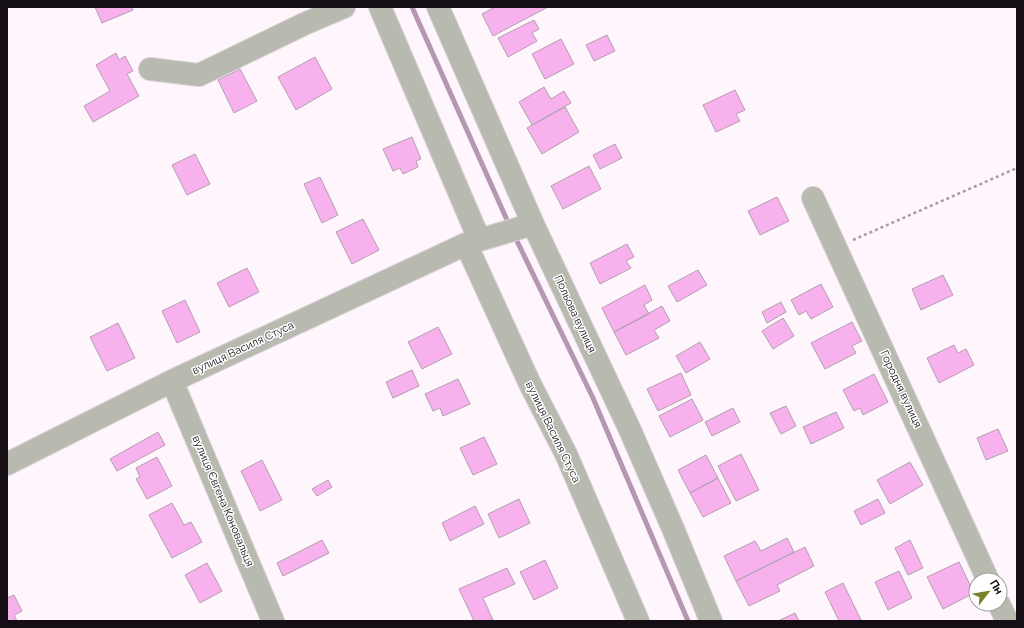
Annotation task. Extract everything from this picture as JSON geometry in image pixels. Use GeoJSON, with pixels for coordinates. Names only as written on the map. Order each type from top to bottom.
{"type":"FeatureCollection","features":[{"type":"Feature","properties":{"kind":"street"},"geometry":{"type":"LineString","coordinates":[[150,69],[200,75],[304,24],[344,7]]}},
{"type":"Feature","properties":{"kind":"street","name":"вулиця Василя Стуса"},"geometry":{"type":"LineString","coordinates":[[380,7],[530,384],[566,454],[638,621]]}},
{"type":"Feature","properties":{"kind":"street","name":"Польова вулиця"},"geometry":{"type":"LineString","coordinates":[[438,7],[533,224],[630,430],[711,621]]}},
{"type":"Feature","properties":{"kind":"street","name":"Городня вулиця"},"geometry":{"type":"LineString","coordinates":[[813,198],[984,572]]}},
{"type":"Feature","properties":{"kind":"street","name":"вулиця Василя Стуса"},"geometry":{"type":"LineString","coordinates":[[7,464],[172,381],[472,241],[533,224]]}},
{"type":"Feature","properties":{"kind":"street","name":"вулиця Євгена Коновальця"},"geometry":{"type":"LineString","coordinates":[[172,381],[273,621]]}},
{"type":"Feature","properties":{"kind":"path"},"geometry":{"type":"LineString","coordinates":[[836,248],[1017,168]]}},
{"type":"Feature","properties":{"kind":"building"},"geometry":{"type":"Polygon","coordinates":[[[95,7],[132,7],[133,10],[102,23],[95,7]]]}},
{"type":"Feature","properties":{"kind":"building"},"geometry":{"type":"Polygon","coordinates":[[[495,7],[548,7],[493,36],[482,14],[495,7]]]}},
{"type":"Feature","properties":{"kind":"building"},"geometry":{"type":"Polygon","coordinates":[[[534,20],[539,29],[532,33],[537,41],[508,57],[498,38],[534,20]]]}},
{"type":"Feature","properties":{"kind":"building"},"geometry":{"type":"Polygon","coordinates":[[[607,35],[615,51],[594,61],[586,45],[607,35]]]}},
{"type":"Feature","properties":{"kind":"building"},"geometry":{"type":"Polygon","coordinates":[[[561,39],[574,64],[545,79],[532,54],[561,39]]]}},
{"type":"Feature","properties":{"kind":"building"},"geometry":{"type":"Polygon","coordinates":[[[116,53],[119,60],[125,56],[133,71],[127,74],[139,96],[93,122],[84,106],[110,91],[96,65],[116,53]]]}},
{"type":"Feature","properties":{"kind":"building"},"geometry":{"type":"Polygon","coordinates":[[[315,57],[332,89],[296,110],[278,77],[315,57]]]}},
{"type":"Feature","properties":{"kind":"building"},"geometry":{"type":"Polygon","coordinates":[[[240,69],[257,101],[234,113],[218,80],[240,69]]]}},
{"type":"Feature","properties":{"kind":"building"},"geometry":{"type":"Polygon","coordinates":[[[544,87],[551,99],[564,91],[571,103],[532,125],[519,102],[544,87]]]}},
{"type":"Feature","properties":{"kind":"building"},"geometry":{"type":"Polygon","coordinates":[[[735,90],[745,110],[736,114],[740,121],[716,132],[703,105],[735,90]]]}},
{"type":"Feature","properties":{"kind":"building"},"geometry":{"type":"Polygon","coordinates":[[[565,107],[579,132],[542,154],[527,128],[565,107]]]}},
{"type":"Feature","properties":{"kind":"building"},"geometry":{"type":"Polygon","coordinates":[[[412,137],[421,159],[416,161],[418,167],[403,174],[400,168],[393,171],[383,149],[412,137]]]}},
{"type":"Feature","properties":{"kind":"building"},"geometry":{"type":"Polygon","coordinates":[[[615,144],[622,158],[600,169],[593,155],[615,144]]]}},
{"type":"Feature","properties":{"kind":"building"},"geometry":{"type":"Polygon","coordinates":[[[195,154],[210,184],[187,195],[172,165],[195,154]]]}},
{"type":"Feature","properties":{"kind":"building"},"geometry":{"type":"Polygon","coordinates":[[[589,166],[601,189],[563,209],[551,186],[589,166]]]}},
{"type":"Feature","properties":{"kind":"building"},"geometry":{"type":"Polygon","coordinates":[[[320,177],[338,215],[322,223],[304,184],[320,177]]]}},
{"type":"Feature","properties":{"kind":"building"},"geometry":{"type":"Polygon","coordinates":[[[777,197],[789,221],[760,235],[748,211],[777,197]]]}},
{"type":"Feature","properties":{"kind":"building"},"geometry":{"type":"Polygon","coordinates":[[[363,219],[379,250],[352,264],[336,232],[363,219]]]}},
{"type":"Feature","properties":{"kind":"building"},"geometry":{"type":"Polygon","coordinates":[[[627,244],[634,257],[626,261],[631,268],[600,284],[590,263],[627,244]]]}},
{"type":"Feature","properties":{"kind":"building"},"geometry":{"type":"Polygon","coordinates":[[[247,268],[259,292],[229,307],[217,283],[247,268]]]}},
{"type":"Feature","properties":{"kind":"building"},"geometry":{"type":"Polygon","coordinates":[[[698,270],[707,285],[677,302],[668,286],[698,270]]]}},
{"type":"Feature","properties":{"kind":"building"},"geometry":{"type":"Polygon","coordinates":[[[943,275],[953,295],[921,310],[912,289],[943,275]]]}},
{"type":"Feature","properties":{"kind":"building"},"geometry":{"type":"Polygon","coordinates":[[[821,284],[833,307],[811,319],[806,311],[799,315],[791,300],[821,284]]]}},
{"type":"Feature","properties":{"kind":"building"},"geometry":{"type":"Polygon","coordinates":[[[645,285],[652,300],[644,305],[649,314],[614,332],[602,308],[645,285]]]}},
{"type":"Feature","properties":{"kind":"building"},"geometry":{"type":"Polygon","coordinates":[[[185,300],[200,332],[177,343],[162,311],[185,300]]]}},
{"type":"Feature","properties":{"kind":"building"},"geometry":{"type":"Polygon","coordinates":[[[781,302],[786,312],[767,323],[762,312],[781,302]]]}},
{"type":"Feature","properties":{"kind":"building"},"geometry":{"type":"Polygon","coordinates":[[[662,306],[670,321],[654,330],[659,338],[626,355],[614,332],[662,306]]]}},
{"type":"Feature","properties":{"kind":"building"},"geometry":{"type":"Polygon","coordinates":[[[783,318],[794,336],[773,349],[762,331],[783,318]]]}},
{"type":"Feature","properties":{"kind":"building"},"geometry":{"type":"Polygon","coordinates":[[[852,322],[862,341],[852,346],[856,353],[825,369],[811,343],[852,322]]]}},
{"type":"Feature","properties":{"kind":"building"},"geometry":{"type":"Polygon","coordinates":[[[118,323],[135,358],[107,371],[90,337],[118,323]]]}},
{"type":"Feature","properties":{"kind":"building"},"geometry":{"type":"Polygon","coordinates":[[[438,327],[452,354],[422,369],[408,342],[438,327]]]}},
{"type":"Feature","properties":{"kind":"building"},"geometry":{"type":"Polygon","coordinates":[[[700,342],[710,359],[686,373],[676,356],[700,342]]]}},
{"type":"Feature","properties":{"kind":"building"},"geometry":{"type":"Polygon","coordinates":[[[954,345],[958,353],[966,349],[974,365],[939,383],[927,358],[954,345]]]}},
{"type":"Feature","properties":{"kind":"building"},"geometry":{"type":"Polygon","coordinates":[[[412,370],[419,386],[393,398],[386,382],[412,370]]]}},
{"type":"Feature","properties":{"kind":"building"},"geometry":{"type":"Polygon","coordinates":[[[681,373],[691,395],[658,411],[647,389],[681,373]]]}},
{"type":"Feature","properties":{"kind":"building"},"geometry":{"type":"Polygon","coordinates":[[[874,374],[888,402],[863,415],[860,408],[854,411],[843,390],[874,374]]]}},
{"type":"Feature","properties":{"kind":"building"},"geometry":{"type":"Polygon","coordinates":[[[458,379],[470,404],[443,416],[440,408],[433,411],[425,394],[458,379]]]}},
{"type":"Feature","properties":{"kind":"building"},"geometry":{"type":"Polygon","coordinates":[[[692,399],[703,420],[670,437],[659,416],[692,399]]]}},
{"type":"Feature","properties":{"kind":"building"},"geometry":{"type":"Polygon","coordinates":[[[786,406],[796,426],[781,434],[770,413],[786,406]]]}},
{"type":"Feature","properties":{"kind":"building"},"geometry":{"type":"Polygon","coordinates":[[[733,408],[740,422],[712,436],[705,422],[733,408]]]}},
{"type":"Feature","properties":{"kind":"building"},"geometry":{"type":"Polygon","coordinates":[[[836,412],[844,428],[811,444],[803,427],[836,412]]]}},
{"type":"Feature","properties":{"kind":"building"},"geometry":{"type":"Polygon","coordinates":[[[998,429],[1008,451],[986,460],[977,438],[998,429]]]}},
{"type":"Feature","properties":{"kind":"building"},"geometry":{"type":"Polygon","coordinates":[[[158,432],[165,445],[117,471],[110,459],[158,432]]]}},
{"type":"Feature","properties":{"kind":"building"},"geometry":{"type":"Polygon","coordinates":[[[484,437],[497,464],[473,475],[460,448],[484,437]]]}},
{"type":"Feature","properties":{"kind":"building"},"geometry":{"type":"Polygon","coordinates":[[[741,454],[759,490],[736,501],[718,466],[741,454]]]}},
{"type":"Feature","properties":{"kind":"building"},"geometry":{"type":"Polygon","coordinates":[[[706,455],[718,478],[690,493],[678,470],[706,455]]]}},
{"type":"Feature","properties":{"kind":"building"},"geometry":{"type":"Polygon","coordinates":[[[157,457],[172,486],[147,499],[136,479],[140,477],[136,468],[157,457]]]}},
{"type":"Feature","properties":{"kind":"building"},"geometry":{"type":"Polygon","coordinates":[[[262,460],[282,500],[260,511],[241,471],[262,460]]]}},
{"type":"Feature","properties":{"kind":"building"},"geometry":{"type":"Polygon","coordinates":[[[910,462],[923,485],[890,504],[877,480],[910,462]]]}},
{"type":"Feature","properties":{"kind":"building"},"geometry":{"type":"Polygon","coordinates":[[[718,478],[731,503],[703,517],[690,493],[718,478]]]}},
{"type":"Feature","properties":{"kind":"building"},"geometry":{"type":"Polygon","coordinates":[[[328,480],[332,487],[317,496],[312,489],[328,480]]]}},
{"type":"Feature","properties":{"kind":"building"},"geometry":{"type":"Polygon","coordinates":[[[519,499],[530,523],[499,538],[488,514],[519,499]]]}},
{"type":"Feature","properties":{"kind":"building"},"geometry":{"type":"Polygon","coordinates":[[[878,499],[885,513],[861,525],[854,511],[878,499]]]}},
{"type":"Feature","properties":{"kind":"building"},"geometry":{"type":"Polygon","coordinates":[[[172,503],[184,525],[191,522],[202,542],[172,558],[149,515],[172,503]]]}},
{"type":"Feature","properties":{"kind":"building"},"geometry":{"type":"Polygon","coordinates":[[[475,506],[484,524],[450,541],[442,523],[475,506]]]}},
{"type":"Feature","properties":{"kind":"building"},"geometry":{"type":"Polygon","coordinates":[[[787,538],[794,552],[736,581],[724,556],[755,541],[761,551],[787,538]]]}},
{"type":"Feature","properties":{"kind":"building"},"geometry":{"type":"Polygon","coordinates":[[[322,540],[329,553],[283,576],[277,563],[322,540]]]}},
{"type":"Feature","properties":{"kind":"building"},"geometry":{"type":"Polygon","coordinates":[[[910,540],[923,568],[908,575],[895,548],[910,540]]]}},
{"type":"Feature","properties":{"kind":"building"},"geometry":{"type":"Polygon","coordinates":[[[805,547],[814,566],[777,585],[780,591],[749,606],[736,581],[805,547]]]}},
{"type":"Feature","properties":{"kind":"building"},"geometry":{"type":"Polygon","coordinates":[[[545,560],[558,588],[534,600],[520,572],[545,560]]]}},
{"type":"Feature","properties":{"kind":"building"},"geometry":{"type":"Polygon","coordinates":[[[959,562],[968,581],[968,596],[943,609],[927,577],[959,562]]]}},
{"type":"Feature","properties":{"kind":"building"},"geometry":{"type":"Polygon","coordinates":[[[207,563],[222,591],[200,603],[185,575],[207,563]]]}},
{"type":"Feature","properties":{"kind":"building"},"geometry":{"type":"Polygon","coordinates":[[[507,568],[515,584],[483,598],[493,620],[474,621],[459,589],[507,568]]]}},
{"type":"Feature","properties":{"kind":"building"},"geometry":{"type":"Polygon","coordinates":[[[899,571],[912,598],[888,610],[875,582],[899,571]]]}},
{"type":"Feature","properties":{"kind":"building"},"geometry":{"type":"Polygon","coordinates":[[[843,583],[861,620],[839,621],[825,592],[843,583]]]}},
{"type":"Feature","properties":{"kind":"building"},"geometry":{"type":"Polygon","coordinates":[[[14,595],[22,611],[14,615],[17,621],[7,621],[7,598],[14,595]]]}},
{"type":"Feature","properties":{"kind":"building"},"geometry":{"type":"Polygon","coordinates":[[[795,613],[799,621],[778,621],[795,613]]]}},
{"type":"Feature","properties":{"kind":"waterway"},"geometry":{"type":"LineString","coordinates":[[412,7],[507,220]]}},
{"type":"Feature","properties":{"kind":"waterway"},"geometry":{"type":"LineString","coordinates":[[517,241],[593,398],[688,621]]}}]}
